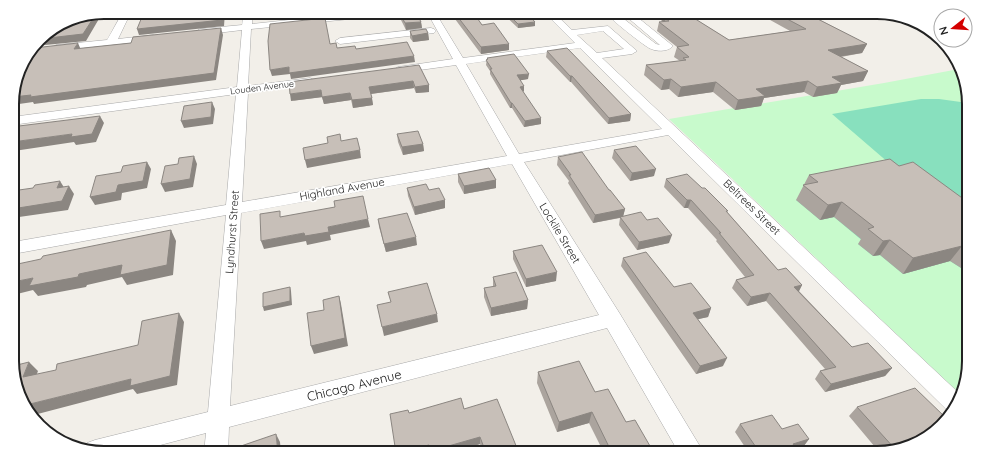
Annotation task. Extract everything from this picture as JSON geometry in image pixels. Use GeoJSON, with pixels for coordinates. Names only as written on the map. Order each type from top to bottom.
{"type":"FeatureCollection","features":[{"type":"Feature","properties":{"kind":"street"},"geometry":{"type":"LineString","coordinates":[[112,42],[124,19]]}},
{"type":"Feature","properties":{"kind":"street"},"geometry":{"type":"LineString","coordinates":[[190,34],[247,20],[265,19]]}},
{"type":"Feature","properties":{"kind":"street","name":"Locklie Street"},"geometry":{"type":"LineString","coordinates":[[435,19],[515,158],[688,446]]}},
{"type":"Feature","properties":{"kind":"street","name":"Beltrees Street"},"geometry":{"type":"LineString","coordinates":[[556,19],[952,400]]}},
{"type":"Feature","properties":{"kind":"street"},"geometry":{"type":"LineString","coordinates":[[618,19],[653,46],[662,48],[668,46],[634,19]]}},
{"type":"Feature","properties":{"kind":"street","name":"Lyndhurst Street"},"geometry":{"type":"LineString","coordinates":[[217,446],[247,20]]}},
{"type":"Feature","properties":{"kind":"street"},"geometry":{"type":"LineString","coordinates":[[570,32],[605,28],[632,51],[595,56]]}},
{"type":"Feature","properties":{"kind":"street"},"geometry":{"type":"LineString","coordinates":[[340,41],[441,30]]}},
{"type":"Feature","properties":{"kind":"street"},"geometry":{"type":"LineString","coordinates":[[46,49],[166,36]]}},
{"type":"Feature","properties":{"kind":"street"},"geometry":{"type":"LineString","coordinates":[[390,71],[583,45]]}},
{"type":"Feature","properties":{"kind":"street","name":"Louden Avenue"},"geometry":{"type":"LineString","coordinates":[[19,120],[321,80]]}},
{"type":"Feature","properties":{"kind":"street","name":"Highland Avenue"},"geometry":{"type":"LineString","coordinates":[[19,247],[672,131]]}},
{"type":"Feature","properties":{"kind":"street","name":"Chicago Avenue"},"geometry":{"type":"LineString","coordinates":[[114,446],[613,319]]}},
{"type":"Feature","properties":{"kind":"green space"},"geometry":{"type":"Polygon","coordinates":[[[954,70],[959,82],[962,104],[962,361],[960,377],[956,390],[669,119],[954,70]]]}},
{"type":"Feature","properties":{"kind":"green space"},"geometry":{"type":"Polygon","coordinates":[[[921,99],[939,99],[962,102],[962,269],[950,261],[903,274],[880,255],[873,256],[858,244],[864,242],[834,217],[820,220],[796,200],[904,176],[832,114],[921,99]]]}},
{"type":"Feature","properties":{"kind":"building"},"geometry":{"type":"Polygon","coordinates":[[[141,19],[222,19],[222,20],[137,29],[141,19]]]}},
{"type":"Feature","properties":{"kind":"building"},"geometry":{"type":"Polygon","coordinates":[[[325,19],[330,44],[336,43],[337,48],[355,46],[356,49],[407,42],[414,56],[289,73],[289,67],[270,70],[268,41],[270,24],[325,19]]]}},
{"type":"Feature","properties":{"kind":"building"},"geometry":{"type":"Polygon","coordinates":[[[403,19],[420,19],[421,22],[405,23],[403,19]]]}},
{"type":"Feature","properties":{"kind":"building"},"geometry":{"type":"Polygon","coordinates":[[[459,19],[478,19],[482,25],[494,23],[509,44],[481,47],[459,19]]]}},
{"type":"Feature","properties":{"kind":"building"},"geometry":{"type":"Polygon","coordinates":[[[513,19],[532,19],[535,22],[518,24],[513,19]]]}},
{"type":"Feature","properties":{"kind":"building"},"geometry":{"type":"Polygon","coordinates":[[[666,19],[695,19],[729,40],[806,29],[787,19],[818,19],[867,44],[828,50],[868,71],[832,77],[842,83],[817,87],[808,81],[756,89],[765,96],[738,100],[716,82],[681,87],[671,79],[664,80],[646,65],[686,60],[683,58],[689,57],[677,47],[689,45],[659,22],[669,21],[666,19]]]}},
{"type":"Feature","properties":{"kind":"building"},"geometry":{"type":"Polygon","coordinates":[[[92,20],[83,34],[51,38],[67,28],[92,20]]]}},
{"type":"Feature","properties":{"kind":"building"},"geometry":{"type":"Polygon","coordinates":[[[221,28],[214,73],[30,97],[31,95],[19,96],[22,82],[28,67],[33,57],[41,47],[78,43],[74,49],[131,43],[133,37],[221,28]]]}},
{"type":"Feature","properties":{"kind":"building"},"geometry":{"type":"Polygon","coordinates":[[[426,29],[428,33],[412,36],[410,31],[426,29]]]}},
{"type":"Feature","properties":{"kind":"building"},"geometry":{"type":"Polygon","coordinates":[[[567,48],[631,114],[609,118],[572,76],[570,76],[547,51],[567,48]]]}},
{"type":"Feature","properties":{"kind":"building"},"geometry":{"type":"Polygon","coordinates":[[[514,54],[529,74],[517,75],[524,86],[520,87],[541,118],[525,121],[511,103],[486,60],[488,59],[487,58],[514,54]]]}},
{"type":"Feature","properties":{"kind":"building"},"geometry":{"type":"Polygon","coordinates":[[[419,65],[429,85],[415,87],[413,81],[369,87],[372,98],[352,100],[350,93],[322,97],[321,90],[290,94],[289,82],[419,65]]]}},
{"type":"Feature","properties":{"kind":"building"},"geometry":{"type":"Polygon","coordinates":[[[212,102],[211,117],[181,121],[184,106],[212,102]]]}},
{"type":"Feature","properties":{"kind":"building"},"geometry":{"type":"Polygon","coordinates":[[[100,116],[92,134],[71,137],[72,134],[19,141],[19,126],[100,116]]]}},
{"type":"Feature","properties":{"kind":"building"},"geometry":{"type":"Polygon","coordinates":[[[418,131],[423,144],[402,147],[397,134],[418,131]]]}},
{"type":"Feature","properties":{"kind":"building"},"geometry":{"type":"Polygon","coordinates":[[[340,134],[341,141],[357,138],[360,150],[305,160],[303,148],[328,143],[327,137],[340,134]]]}},
{"type":"Feature","properties":{"kind":"building"},"geometry":{"type":"Polygon","coordinates":[[[636,146],[656,169],[632,173],[614,150],[636,146]]]}},
{"type":"Feature","properties":{"kind":"building"},"geometry":{"type":"Polygon","coordinates":[[[582,152],[609,190],[625,209],[595,215],[569,175],[571,175],[558,157],[582,152]]]}},
{"type":"Feature","properties":{"kind":"building"},"geometry":{"type":"Polygon","coordinates":[[[194,156],[190,179],[161,184],[165,166],[178,164],[179,158],[194,156]]]}},
{"type":"Feature","properties":{"kind":"building"},"geometry":{"type":"Polygon","coordinates":[[[890,159],[899,166],[913,162],[962,198],[962,246],[913,258],[890,240],[883,241],[868,229],[874,227],[842,202],[828,205],[803,185],[818,182],[809,175],[890,159]]]}},
{"type":"Feature","properties":{"kind":"building"},"geometry":{"type":"Polygon","coordinates":[[[147,162],[143,181],[118,185],[116,192],[90,197],[96,176],[121,172],[123,166],[147,162]]]}},
{"type":"Feature","properties":{"kind":"building"},"geometry":{"type":"Polygon","coordinates":[[[489,168],[496,180],[464,186],[458,174],[489,168]]]}},
{"type":"Feature","properties":{"kind":"building"},"geometry":{"type":"Polygon","coordinates":[[[687,174],[702,188],[705,188],[728,211],[726,211],[778,270],[786,268],[802,285],[794,287],[852,347],[868,343],[892,368],[831,384],[820,371],[836,367],[770,293],[751,297],[736,280],[754,275],[719,233],[721,233],[691,200],[687,200],[666,179],[687,174]]]}},
{"type":"Feature","properties":{"kind":"building"},"geometry":{"type":"Polygon","coordinates":[[[60,181],[57,188],[69,186],[62,201],[19,208],[19,190],[33,188],[35,185],[60,181]]]}},
{"type":"Feature","properties":{"kind":"building"},"geometry":{"type":"Polygon","coordinates":[[[426,184],[429,190],[439,188],[445,200],[414,207],[407,188],[426,184]]]}},
{"type":"Feature","properties":{"kind":"building"},"geometry":{"type":"Polygon","coordinates":[[[363,196],[368,219],[328,227],[329,232],[305,236],[304,233],[261,241],[260,214],[280,211],[280,217],[335,207],[334,201],[363,196]]]}},
{"type":"Feature","properties":{"kind":"building"},"geometry":{"type":"Polygon","coordinates":[[[641,212],[647,220],[658,218],[672,235],[639,242],[620,217],[641,212]]]}},
{"type":"Feature","properties":{"kind":"building"},"geometry":{"type":"Polygon","coordinates":[[[407,213],[416,237],[384,244],[378,219],[407,213]]]}},
{"type":"Feature","properties":{"kind":"building"},"geometry":{"type":"Polygon","coordinates":[[[171,230],[167,265],[120,275],[122,265],[79,274],[78,277],[29,286],[33,278],[19,281],[19,264],[41,259],[43,256],[171,230]]]}},
{"type":"Feature","properties":{"kind":"building"},"geometry":{"type":"Polygon","coordinates":[[[542,245],[557,272],[526,279],[513,251],[542,245]]]}},
{"type":"Feature","properties":{"kind":"building"},"geometry":{"type":"Polygon","coordinates":[[[646,252],[674,287],[691,283],[711,308],[693,313],[727,358],[700,366],[623,258],[646,252]]]}},
{"type":"Feature","properties":{"kind":"building"},"geometry":{"type":"Polygon","coordinates":[[[516,272],[528,300],[491,308],[484,288],[496,286],[493,277],[516,272]]]}},
{"type":"Feature","properties":{"kind":"building"},"geometry":{"type":"Polygon","coordinates":[[[427,283],[437,314],[382,327],[377,305],[391,302],[388,292],[427,283]]]}},
{"type":"Feature","properties":{"kind":"building"},"geometry":{"type":"Polygon","coordinates":[[[290,287],[290,301],[263,307],[263,293],[290,287]]]}},
{"type":"Feature","properties":{"kind":"building"},"geometry":{"type":"Polygon","coordinates":[[[339,296],[345,338],[311,346],[307,313],[324,310],[323,300],[339,296]]]}},
{"type":"Feature","properties":{"kind":"building"},"geometry":{"type":"Polygon","coordinates":[[[179,313],[170,376],[130,386],[131,379],[31,404],[22,383],[19,364],[29,362],[23,377],[56,370],[57,364],[138,345],[142,321],[179,313]]]}},
{"type":"Feature","properties":{"kind":"building"},"geometry":{"type":"Polygon","coordinates":[[[579,361],[595,392],[608,389],[626,422],[635,420],[650,446],[609,446],[592,412],[559,422],[538,372],[579,361]]]}},
{"type":"Feature","properties":{"kind":"building"},"geometry":{"type":"Polygon","coordinates":[[[915,388],[943,415],[924,432],[904,441],[891,444],[857,407],[915,388]]]}},
{"type":"Feature","properties":{"kind":"building"},"geometry":{"type":"Polygon","coordinates":[[[461,398],[464,409],[497,399],[516,446],[483,446],[480,437],[448,446],[395,446],[390,414],[408,410],[409,413],[461,398]]]}},
{"type":"Feature","properties":{"kind":"building"},"geometry":{"type":"Polygon","coordinates":[[[772,415],[782,429],[798,424],[809,439],[793,444],[794,446],[755,446],[740,424],[772,415]]]}},
{"type":"Feature","properties":{"kind":"building"},"geometry":{"type":"Polygon","coordinates":[[[276,434],[277,446],[241,446],[276,434]]]}}]}
